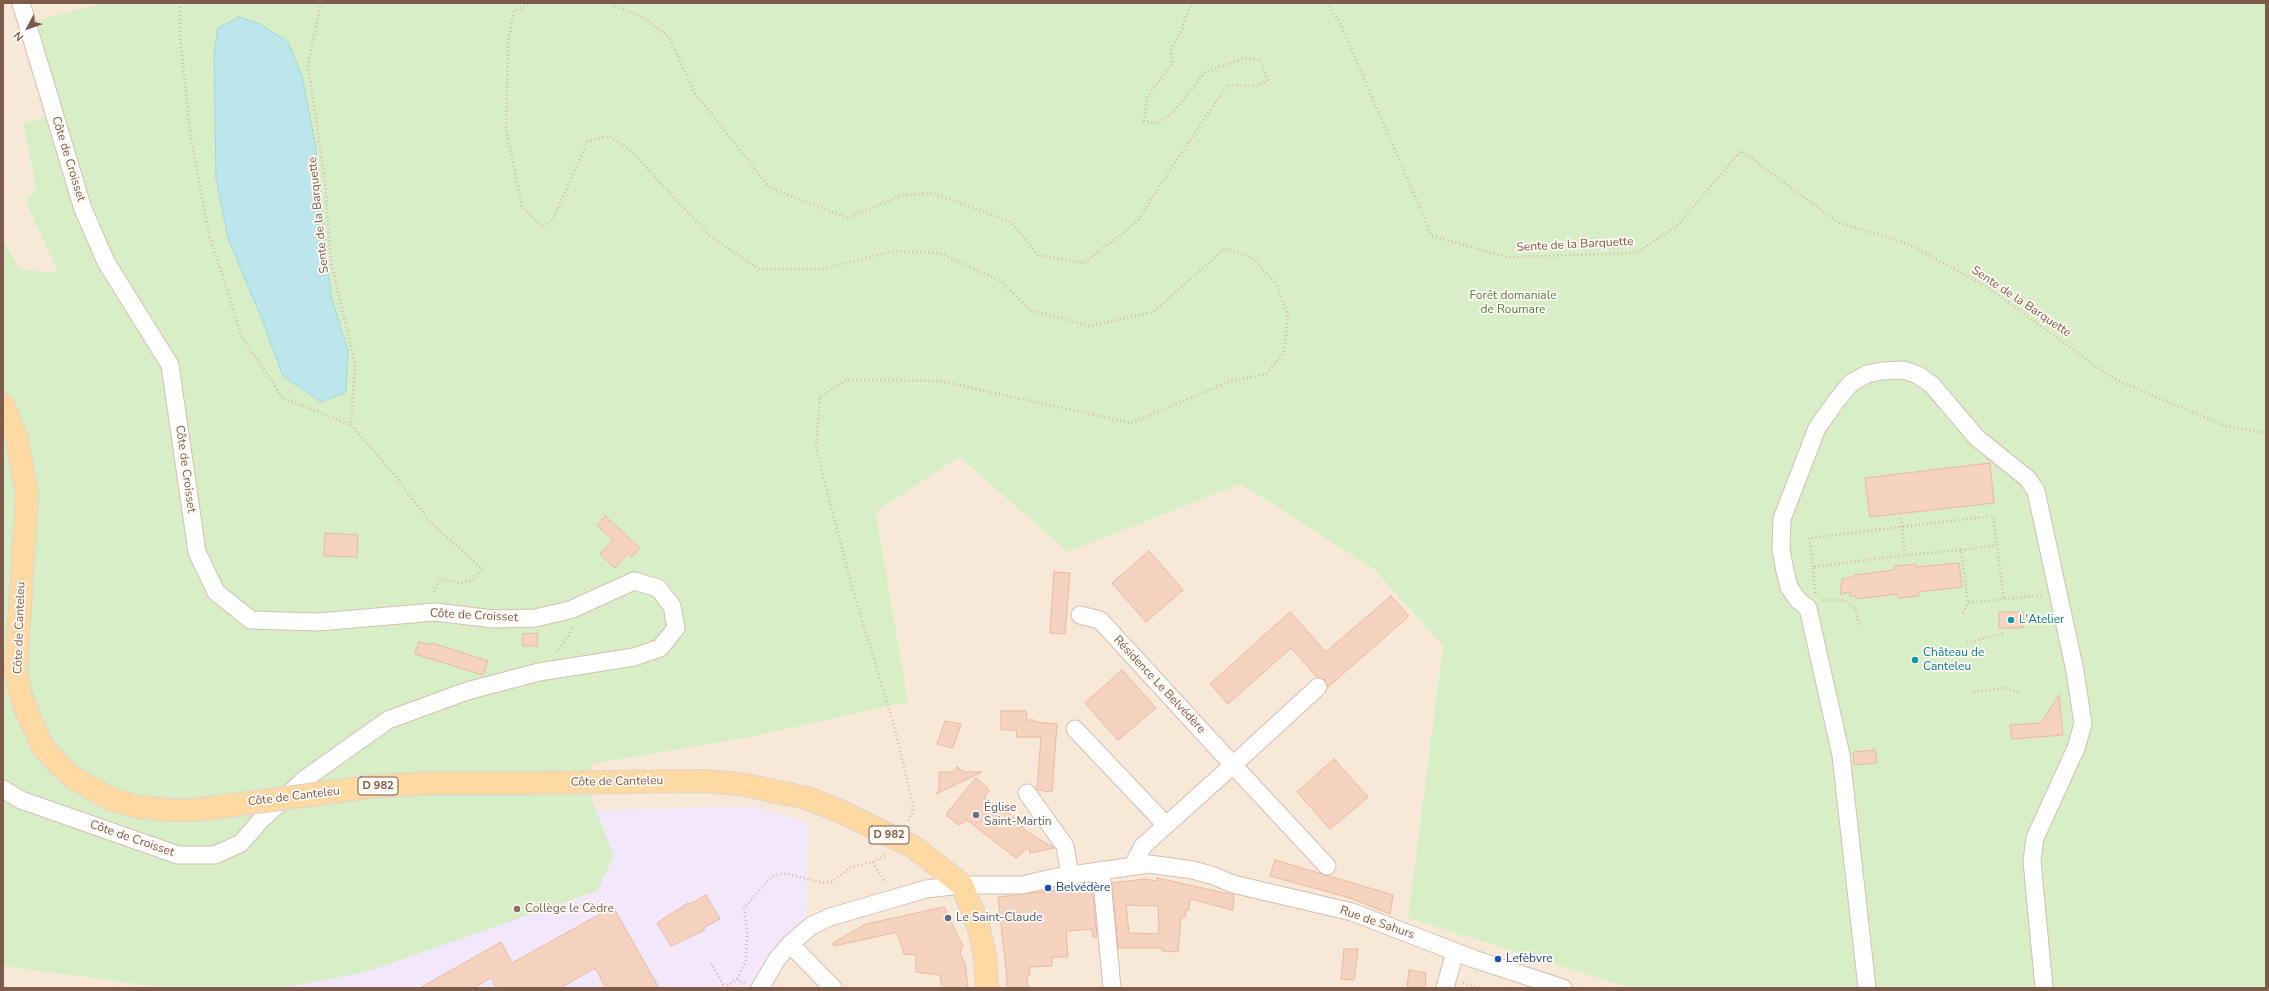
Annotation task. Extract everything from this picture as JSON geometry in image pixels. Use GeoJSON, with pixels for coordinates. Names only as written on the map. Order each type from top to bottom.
{"type":"FeatureCollection","features":[{"type":"Feature","properties":{"kind":"main road","name":"Côte de Canteleu"},"geometry":{"type":"LineString","coordinates":[[3,405],[16,439],[27,495],[16,670],[20,693],[36,734],[43,747],[64,769],[92,790],[113,800],[140,807],[168,810],[234,805],[376,786],[436,783],[703,781],[740,784],[771,789],[817,802],[915,848],[962,885]]}},
{"type":"Feature","properties":{"kind":"main road","name":"D 982"},"geometry":{"type":"LineString","coordinates":[[962,885],[978,925],[986,955],[987,988]]}},
{"type":"Feature","properties":{"kind":"street","name":"Côte de Croisset"},"geometry":{"type":"LineString","coordinates":[[3,789],[21,800],[178,856],[215,855],[241,843],[261,820],[305,779],[388,720],[467,691],[539,672],[634,657],[660,648],[676,628],[672,606],[658,588],[634,581],[570,610],[535,618],[494,619],[435,612],[318,622],[251,620],[216,592],[197,552],[170,365],[106,262],[83,209],[21,3]]}},
{"type":"Feature","properties":{"kind":"street"},"geometry":{"type":"LineString","coordinates":[[1867,988],[1841,755],[1808,608],[1798,600],[1789,587],[1781,549],[1782,519],[1818,428],[1851,383],[1867,374],[1882,371],[1904,370],[1918,375],[1932,385],[1977,438],[2028,479],[2036,491],[2076,671],[2082,724],[2076,748],[2035,838],[2032,861],[2044,988]]}},
{"type":"Feature","properties":{"kind":"street","name":"Résidence Le Belvédère"},"geometry":{"type":"LineString","coordinates":[[1080,615],[1100,620],[1327,866]]}},
{"type":"Feature","properties":{"kind":"street"},"geometry":{"type":"LineString","coordinates":[[1133,865],[1143,846],[1318,687]]}},
{"type":"Feature","properties":{"kind":"street"},"geometry":{"type":"LineString","coordinates":[[1075,729],[1166,825]]}},
{"type":"Feature","properties":{"kind":"street"},"geometry":{"type":"LineString","coordinates":[[1027,793],[1065,846],[1070,875]]}},
{"type":"Feature","properties":{"kind":"street","name":"Rue de Sahurs"},"geometry":{"type":"LineString","coordinates":[[760,988],[776,959],[790,944],[811,926],[830,917],[892,898],[926,889],[962,885],[1022,884],[1133,865],[1164,865],[1214,876],[1233,884],[1352,912],[1455,952],[1563,988]]}},
{"type":"Feature","properties":{"kind":"street"},"geometry":{"type":"LineString","coordinates":[[1101,870],[1112,988]]}},
{"type":"Feature","properties":{"kind":"street"},"geometry":{"type":"LineString","coordinates":[[790,944],[833,988]]}},
{"type":"Feature","properties":{"kind":"street"},"geometry":{"type":"LineString","coordinates":[[1445,988],[1455,952]]}},
{"type":"Feature","properties":{"kind":"path"},"geometry":{"type":"LineString","coordinates":[[179,3],[191,138],[209,234],[242,337],[283,398],[351,425],[392,472],[428,521],[482,569],[474,580],[462,583],[442,579],[434,588],[435,612]]}},
{"type":"Feature","properties":{"kind":"path","name":"Sente de la Barquette"},"geometry":{"type":"LineString","coordinates":[[320,3],[308,65],[325,181],[331,262],[355,364],[351,425]]}},
{"type":"Feature","properties":{"kind":"path"},"geometry":{"type":"LineString","coordinates":[[532,3],[514,11],[508,42],[506,129],[522,206],[542,227],[554,219],[588,141],[609,136],[631,151],[710,236],[759,268],[823,269],[893,251],[939,253],[1001,282],[1030,310],[1090,326],[1153,312],[1226,248],[1254,259],[1276,284],[1288,316],[1284,352],[1266,374],[1228,382],[1131,423],[940,381],[846,380],[820,397],[816,448],[852,587],[893,722],[914,809],[898,840],[888,853],[873,862],[851,867],[832,882],[824,883],[788,874],[771,877],[744,908],[747,931],[746,961],[737,978],[724,987],[711,963]]}},
{"type":"Feature","properties":{"kind":"path"},"geometry":{"type":"LineString","coordinates":[[608,3],[641,16],[669,37],[694,92],[770,188],[848,218],[902,195],[933,193],[1011,222],[1038,254],[1084,263],[1138,222],[1162,182],[1226,85],[1257,86],[1268,80],[1260,60],[1245,58],[1205,72],[1174,111],[1157,124],[1144,121],[1147,98],[1172,64],[1171,49],[1183,28],[1185,16],[1193,3]]}},
{"type":"Feature","properties":{"kind":"path","name":"Sente de la Barquette"},"geometry":{"type":"LineString","coordinates":[[1328,3],[1340,23],[1432,236],[1507,257],[1636,253],[1678,225],[1741,151],[1838,222],[1908,244],[1984,286],[2114,379],[2225,426],[2266,433]]}},
{"type":"Feature","properties":{"kind":"path"},"geometry":{"type":"LineString","coordinates":[[1859,627],[1856,609],[1845,600],[1816,600],[1810,538],[1992,516],[2004,599]]}},
{"type":"Feature","properties":{"kind":"path"},"geometry":{"type":"LineString","coordinates":[[1900,518],[1906,555]]}},
{"type":"Feature","properties":{"kind":"path"},"geometry":{"type":"LineString","coordinates":[[1813,567],[1996,545]]}},
{"type":"Feature","properties":{"kind":"path"},"geometry":{"type":"LineString","coordinates":[[1961,550],[1968,603],[1963,613]]}},
{"type":"Feature","properties":{"kind":"path"},"geometry":{"type":"LineString","coordinates":[[1968,603],[2058,593]]}},
{"type":"Feature","properties":{"kind":"path"},"geometry":{"type":"LineString","coordinates":[[539,672],[569,636],[573,623],[553,614]]}},
{"type":"Feature","properties":{"kind":"path"},"geometry":{"type":"LineString","coordinates":[[1967,643],[2005,633]]}},
{"type":"Feature","properties":{"kind":"path"},"geometry":{"type":"LineString","coordinates":[[1974,692],[2006,688],[2019,693]]}},
{"type":"Feature","properties":{"kind":"path"},"geometry":{"type":"LineString","coordinates":[[873,862],[885,880],[892,898]]}},
{"type":"Feature","properties":{"kind":"shaded area"},"geometry":{"type":"Polygon","coordinates":[[[3,3],[102,3],[38,20],[53,113],[23,124],[36,188],[26,202],[58,273],[20,269],[3,239],[3,3]]]}},
{"type":"Feature","properties":{"kind":"shaded area"},"geometry":{"type":"Polygon","coordinates":[[[959,457],[1068,552],[1241,484],[1375,570],[1443,646],[1408,918],[1630,988],[282,988],[614,856],[592,800],[592,764],[751,737],[908,702],[876,512],[959,457]]]}},
{"type":"Feature","properties":{"kind":"shaded area","name":"Collège le Cèdre"},"geometry":{"type":"Polygon","coordinates":[[[753,807],[808,822],[806,924],[748,988],[218,988],[576,811],[753,807]]]}},
{"type":"Feature","properties":{"kind":"shaded area"},"geometry":{"type":"Polygon","coordinates":[[[3,966],[167,988],[3,988],[3,966]]]}},
{"type":"Feature","properties":{"kind":"green space","name":"Forêt domaniale de Roumare"},"geometry":{"type":"Polygon","coordinates":[[[102,3],[2266,3],[2266,988],[1630,988],[1408,918],[1443,646],[1375,570],[1241,484],[1068,552],[959,457],[876,512],[908,702],[751,737],[592,764],[592,800],[614,856],[597,891],[366,972],[282,988],[167,988],[3,966],[3,239],[20,269],[58,273],[26,202],[36,188],[23,124],[53,113],[38,20],[102,3]],[[214,54],[216,179],[228,238],[263,322],[283,376],[321,402],[346,392],[348,351],[331,296],[322,203],[214,54]]]}},
{"type":"Feature","properties":{"kind":"water"},"geometry":{"type":"Polygon","coordinates":[[[239,17],[260,24],[288,42],[302,76],[315,142],[331,296],[348,351],[346,392],[321,402],[283,376],[263,322],[228,238],[216,179],[214,54],[218,28],[239,17]]]}},
{"type":"Feature","properties":{"kind":"building"},"geometry":{"type":"Polygon","coordinates":[[[1990,463],[1994,503],[1870,517],[1865,478],[1990,463]]]}},
{"type":"Feature","properties":{"kind":"building"},"geometry":{"type":"Polygon","coordinates":[[[605,516],[640,548],[632,557],[628,553],[615,568],[600,554],[613,540],[597,525],[605,516]]]}},
{"type":"Feature","properties":{"kind":"building"},"geometry":{"type":"Polygon","coordinates":[[[325,533],[358,535],[357,557],[324,556],[325,533]]]}},
{"type":"Feature","properties":{"kind":"building"},"geometry":{"type":"Polygon","coordinates":[[[1149,551],[1183,590],[1146,622],[1112,583],[1149,551]]]}},
{"type":"Feature","properties":{"kind":"building"},"geometry":{"type":"Polygon","coordinates":[[[1959,563],[1962,587],[1919,592],[1919,596],[1898,598],[1897,594],[1856,599],[1856,596],[1850,596],[1850,592],[1840,594],[1842,579],[1854,577],[1854,575],[1894,570],[1894,566],[1916,564],[1916,567],[1959,563]]]}},
{"type":"Feature","properties":{"kind":"building"},"geometry":{"type":"Polygon","coordinates":[[[1054,572],[1070,573],[1065,634],[1050,633],[1054,572]]]}},
{"type":"Feature","properties":{"kind":"building"},"geometry":{"type":"Polygon","coordinates":[[[1391,596],[1409,616],[1328,687],[1325,680],[1317,677],[1291,648],[1228,704],[1210,684],[1290,612],[1326,652],[1391,596]]]}},
{"type":"Feature","properties":{"kind":"building","name":"L'Atelier"},"geometry":{"type":"Polygon","coordinates":[[[1999,612],[2024,612],[2023,628],[1999,628],[1999,612]]]}},
{"type":"Feature","properties":{"kind":"building"},"geometry":{"type":"Polygon","coordinates":[[[537,633],[538,646],[523,646],[522,634],[537,633]]]}},
{"type":"Feature","properties":{"kind":"building"},"geometry":{"type":"Polygon","coordinates":[[[419,642],[431,645],[432,643],[488,661],[483,675],[415,654],[419,642]]]}},
{"type":"Feature","properties":{"kind":"building"},"geometry":{"type":"Polygon","coordinates":[[[1122,670],[1156,708],[1118,740],[1085,703],[1122,670]]]}},
{"type":"Feature","properties":{"kind":"building"},"geometry":{"type":"Polygon","coordinates":[[[2059,695],[2063,735],[2012,739],[2010,725],[2041,723],[2059,695]]]}},
{"type":"Feature","properties":{"kind":"building"},"geometry":{"type":"Polygon","coordinates":[[[1001,711],[1026,711],[1027,720],[1057,724],[1052,792],[1037,790],[1041,737],[1017,737],[1016,730],[1001,730],[1001,711]]]}},
{"type":"Feature","properties":{"kind":"building"},"geometry":{"type":"Polygon","coordinates":[[[945,721],[961,724],[953,748],[937,744],[945,721]]]}},
{"type":"Feature","properties":{"kind":"building"},"geometry":{"type":"Polygon","coordinates":[[[1875,750],[1877,763],[1854,765],[1853,752],[1875,750]]]}},
{"type":"Feature","properties":{"kind":"building"},"geometry":{"type":"Polygon","coordinates":[[[1334,759],[1368,797],[1330,829],[1297,792],[1334,759]]]}},
{"type":"Feature","properties":{"kind":"building"},"geometry":{"type":"Polygon","coordinates":[[[957,767],[964,772],[982,772],[936,794],[939,791],[939,772],[953,772],[957,767]]]}},
{"type":"Feature","properties":{"kind":"building","name":"Église Saint-Martin"},"geometry":{"type":"Polygon","coordinates":[[[976,778],[988,788],[987,789],[989,791],[984,797],[1011,815],[1029,833],[1054,848],[1030,853],[1029,847],[1016,858],[967,820],[959,825],[947,816],[947,813],[976,778]]]}},
{"type":"Feature","properties":{"kind":"building"},"geometry":{"type":"Polygon","coordinates":[[[1275,860],[1393,895],[1390,914],[1350,898],[1270,876],[1275,860]]]}},
{"type":"Feature","properties":{"kind":"building"},"geometry":{"type":"Polygon","coordinates":[[[1157,878],[1234,895],[1233,910],[1190,899],[1189,910],[1186,910],[1185,917],[1181,917],[1178,952],[1162,951],[1162,948],[1118,948],[1112,883],[1144,879],[1157,881],[1157,878]],[[1126,905],[1129,933],[1159,934],[1158,906],[1126,905]]]}},
{"type":"Feature","properties":{"kind":"building"},"geometry":{"type":"Polygon","coordinates":[[[1092,886],[1097,937],[1093,937],[1092,929],[1066,931],[1068,957],[1052,957],[1052,966],[1029,967],[1030,975],[1027,976],[1028,988],[1006,988],[1007,978],[998,897],[1092,886]]]}},
{"type":"Feature","properties":{"kind":"building"},"geometry":{"type":"Polygon","coordinates":[[[706,895],[720,919],[703,928],[705,930],[671,946],[657,923],[688,903],[690,904],[706,895]]]}},
{"type":"Feature","properties":{"kind":"building"},"geometry":{"type":"Polygon","coordinates":[[[613,907],[659,988],[606,988],[595,968],[560,988],[497,988],[491,978],[473,988],[420,988],[501,942],[512,963],[613,907]]]}},
{"type":"Feature","properties":{"kind":"building"},"geometry":{"type":"Polygon","coordinates":[[[944,907],[963,946],[960,953],[965,964],[968,988],[942,988],[940,975],[916,972],[916,955],[904,954],[897,932],[834,946],[833,943],[866,924],[944,907]]]}},
{"type":"Feature","properties":{"kind":"building"},"geometry":{"type":"Polygon","coordinates":[[[1344,949],[1358,949],[1354,980],[1341,979],[1344,949]]]}},
{"type":"Feature","properties":{"kind":"building"},"geometry":{"type":"Polygon","coordinates":[[[1409,970],[1426,973],[1425,988],[1407,988],[1409,970]]]}},
{"type":"Feature","properties":{"kind":"place","name":"L'Atelier"},"geometry":{"type":"Point","coordinates":[2011,620]}},
{"type":"Feature","properties":{"kind":"place","name":"Château de Canteleu"},"geometry":{"type":"Point","coordinates":[1915,660]}},
{"type":"Feature","properties":{"kind":"place","name":"Église Saint-Martin"},"geometry":{"type":"Point","coordinates":[976,815]}},
{"type":"Feature","properties":{"kind":"place","name":"Belvédère"},"geometry":{"type":"Point","coordinates":[1048,888]}},
{"type":"Feature","properties":{"kind":"place","name":"Collège le Cèdre"},"geometry":{"type":"Point","coordinates":[517,909]}},
{"type":"Feature","properties":{"kind":"place","name":"Le Saint-Claude"},"geometry":{"type":"Point","coordinates":[948,918]}},
{"type":"Feature","properties":{"kind":"place","name":"Lefèbvre"},"geometry":{"type":"Point","coordinates":[1498,959]}}]}
